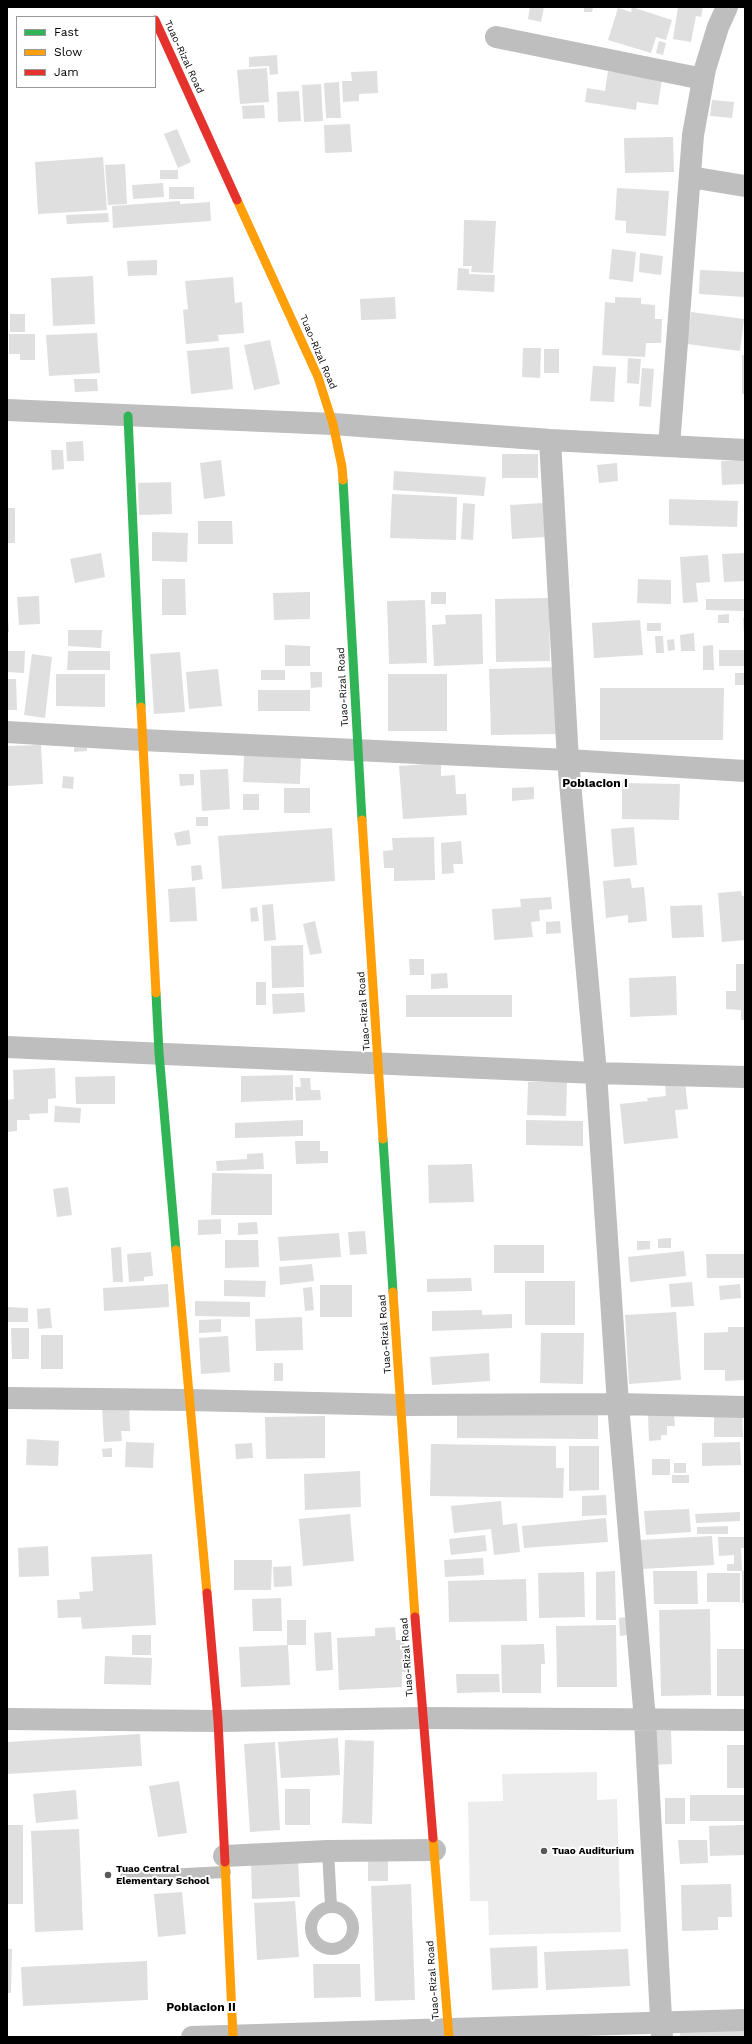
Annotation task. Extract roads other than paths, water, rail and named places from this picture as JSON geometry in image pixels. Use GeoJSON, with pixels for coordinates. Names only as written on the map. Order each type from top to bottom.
{"type":"FeatureCollection","features":[{"type":"Feature","properties":{"kind":"main road","name":"Tuao-Rizal Road"},"geometry":{"type":"LineString","coordinates":[[156,23],[318,377],[333,424],[342,467],[357,750],[401,1405],[423,1718],[435,1850],[448,2032]]}},
{"type":"Feature","properties":{"kind":"main road"},"geometry":{"type":"LineString","coordinates":[[128,416],[142,740],[159,1053],[218,1721],[233,2036]]}},
{"type":"Feature","properties":{"kind":"street"},"geometry":{"type":"LineString","coordinates":[[669,446],[694,134],[703,79],[718,27],[727,7]]}},
{"type":"Feature","properties":{"kind":"street"},"geometry":{"type":"LineString","coordinates":[[496,37],[703,79]]}},
{"type":"Feature","properties":{"kind":"street"},"geometry":{"type":"LineString","coordinates":[[690,177],[745,186]]}},
{"type":"Feature","properties":{"kind":"street"},"geometry":{"type":"LineString","coordinates":[[7,410],[333,424],[550,440],[745,450]]}},
{"type":"Feature","properties":{"kind":"street"},"geometry":{"type":"LineString","coordinates":[[550,440],[568,760],[596,1073],[618,1404],[645,1720],[661,2029]]}},
{"type":"Feature","properties":{"kind":"street"},"geometry":{"type":"LineString","coordinates":[[7,732],[142,740],[568,760],[745,771]]}},
{"type":"Feature","properties":{"kind":"street"},"geometry":{"type":"LineString","coordinates":[[7,1047],[596,1073],[745,1077]]}},
{"type":"Feature","properties":{"kind":"street"},"geometry":{"type":"LineString","coordinates":[[7,1398],[189,1400],[401,1405],[618,1404],[745,1407]]}},
{"type":"Feature","properties":{"kind":"street"},"geometry":{"type":"LineString","coordinates":[[7,1719],[218,1721],[423,1718],[745,1720]]}},
{"type":"Feature","properties":{"kind":"street"},"geometry":{"type":"LineString","coordinates":[[224,1864],[328,1851],[435,1850]]}},
{"type":"Feature","properties":{"kind":"street"},"geometry":{"type":"LineString","coordinates":[[192,2037],[661,2029],[745,2020]]}},
{"type":"Feature","properties":{"kind":"lane"},"geometry":{"type":"LineString","coordinates":[[328,1851],[331,1906]]}},
{"type":"Feature","properties":{"kind":"lane"},"geometry":{"type":"LineString","coordinates":[[126,1877],[224,1864]]}},
{"type":"Feature","properties":{"kind":"place","name":"Tuao Auditurium"},"geometry":{"type":"Point","coordinates":[544,1851]}},
{"type":"Feature","properties":{"kind":"place","name":"Tuao Central Elementary School"},"geometry":{"type":"Point","coordinates":[108,1875]}},
{"type":"Feature","properties":{"kind":"district","name":"Poblacion I"},"geometry":{"type":"Point","coordinates":[595,783]}},
{"type":"Feature","properties":{"kind":"district","name":"Poblacion II"},"geometry":{"type":"Point","coordinates":[201,2007]}}]}
